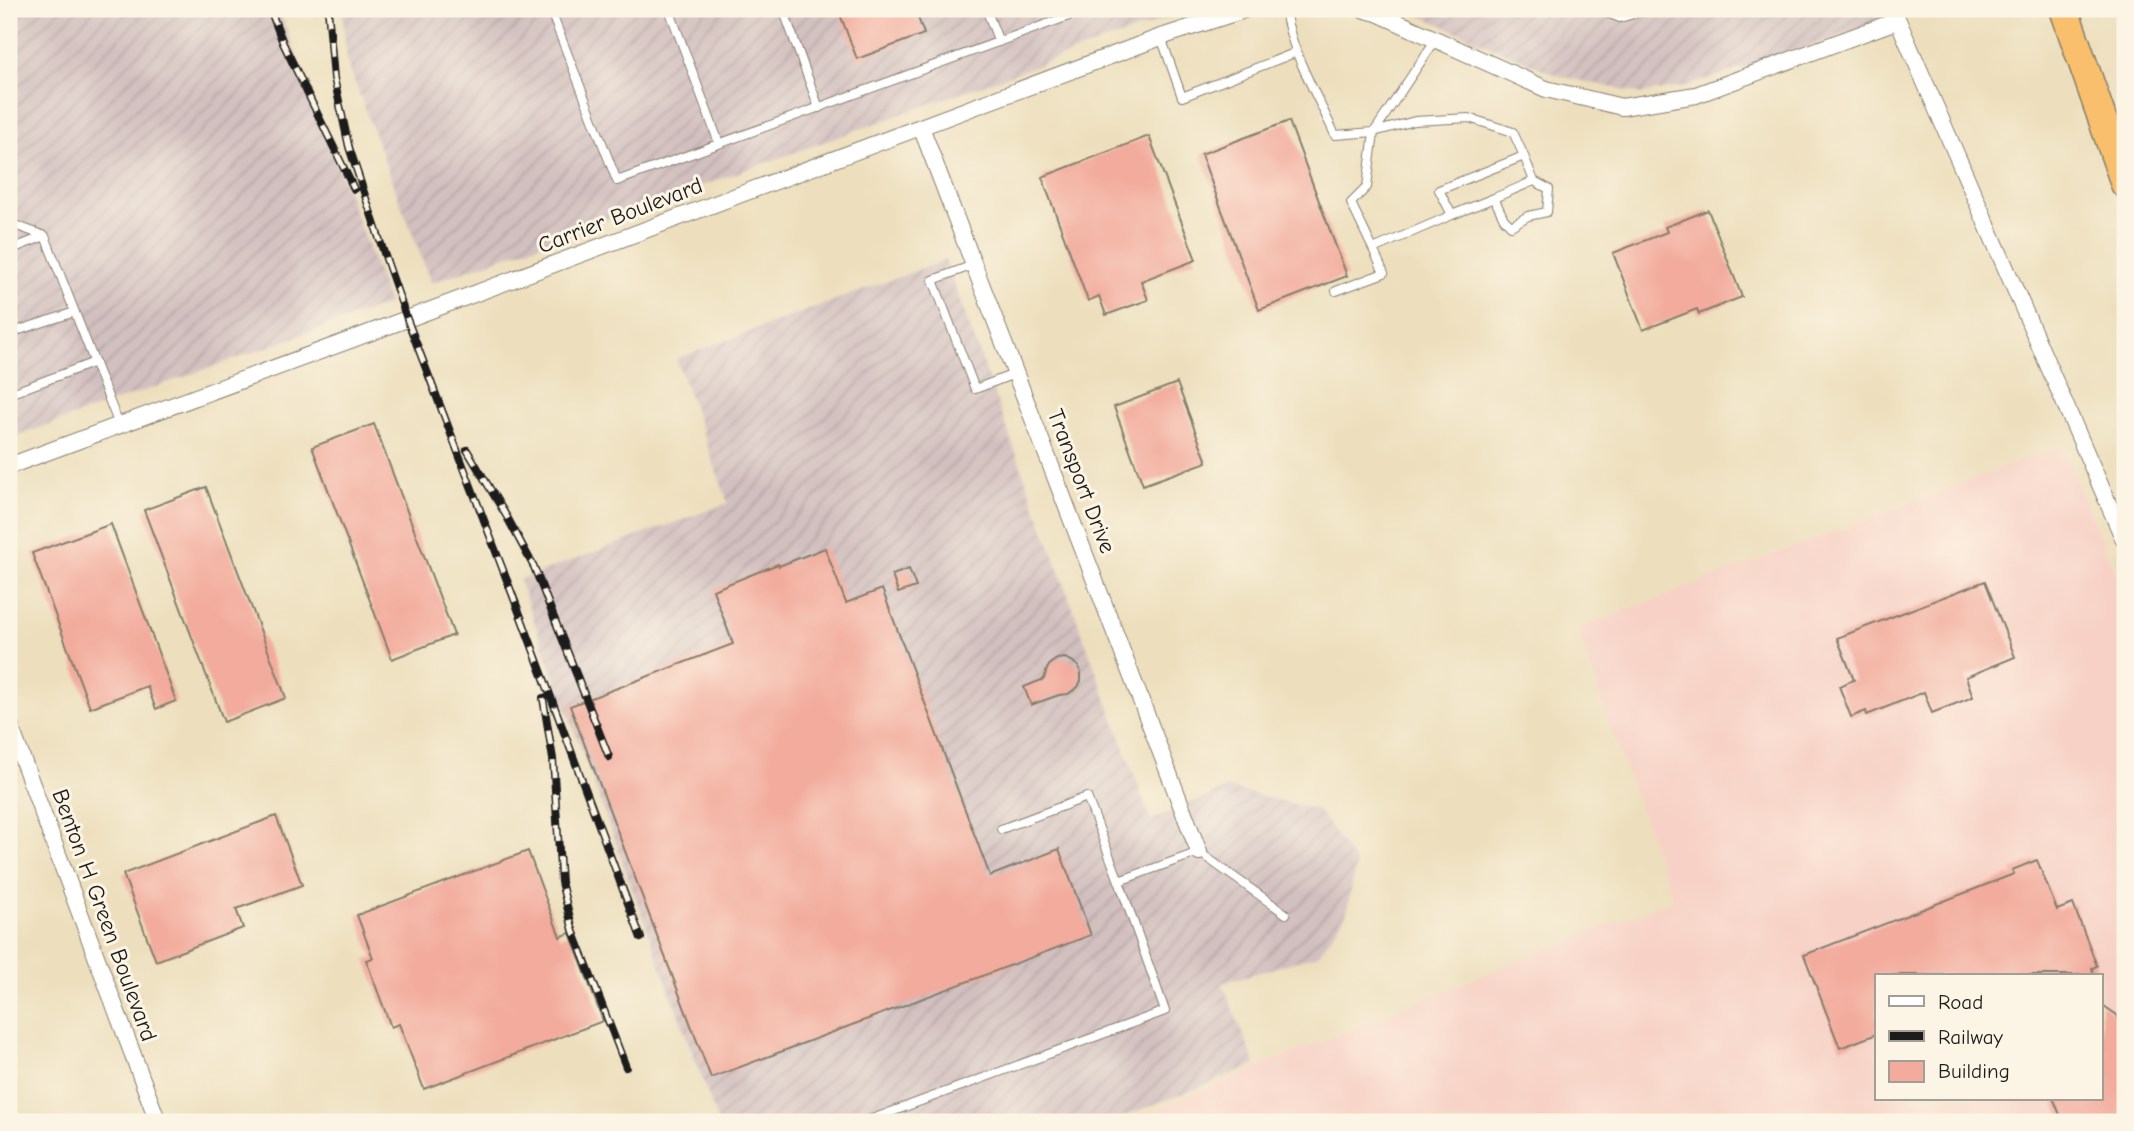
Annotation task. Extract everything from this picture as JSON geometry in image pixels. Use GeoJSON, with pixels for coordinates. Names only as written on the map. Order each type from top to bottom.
{"type":"FeatureCollection","features":[{"type":"Feature","properties":{"kind":"highway"},"geometry":{"type":"LineString","coordinates":[[2064,9],[2125,184]]}},
{"type":"Feature","properties":{"kind":"street","name":"Carrier Boulevard"},"geometry":{"type":"LineString","coordinates":[[9,466],[1161,37],[1247,9]]}},
{"type":"Feature","properties":{"kind":"street"},"geometry":{"type":"LineString","coordinates":[[1362,9],[1377,13],[1546,89],[1622,107],[1696,95],[1895,15],[2125,542]]}},
{"type":"Feature","properties":{"kind":"street","name":"Transport Drive"},"geometry":{"type":"LineString","coordinates":[[921,127],[1199,852]]}},
{"type":"Feature","properties":{"kind":"street","name":"Benton H Green Boulevard"},"geometry":{"type":"LineString","coordinates":[[9,723],[158,1122]]}},
{"type":"Feature","properties":{"kind":"lane"},"geometry":{"type":"LineString","coordinates":[[550,9],[617,181],[1088,9]]}},
{"type":"Feature","properties":{"kind":"lane"},"geometry":{"type":"LineString","coordinates":[[669,9],[719,143]]}},
{"type":"Feature","properties":{"kind":"lane"},"geometry":{"type":"LineString","coordinates":[[783,9],[819,108]]}},
{"type":"Feature","properties":{"kind":"lane"},"geometry":{"type":"LineString","coordinates":[[986,9],[999,42]]}},
{"type":"Feature","properties":{"kind":"lane"},"geometry":{"type":"LineString","coordinates":[[1285,9],[1297,52],[1335,135],[1374,132],[1415,121],[1469,118],[1513,132],[1534,181],[1549,189],[1548,212],[1528,216],[1511,226],[1504,219],[1494,198]]}},
{"type":"Feature","properties":{"kind":"lane"},"geometry":{"type":"LineString","coordinates":[[1597,9],[1620,18],[1650,9]]}},
{"type":"Feature","properties":{"kind":"lane"},"geometry":{"type":"LineString","coordinates":[[1161,37],[1182,97],[1297,52]]}},
{"type":"Feature","properties":{"kind":"lane"},"geometry":{"type":"LineString","coordinates":[[1336,291],[1384,273],[1352,202],[1367,187],[1374,132],[1436,39]]}},
{"type":"Feature","properties":{"kind":"lane"},"geometry":{"type":"LineString","coordinates":[[1452,215],[1439,190],[1524,156]]}},
{"type":"Feature","properties":{"kind":"lane"},"geometry":{"type":"LineString","coordinates":[[1373,249],[1534,181]]}},
{"type":"Feature","properties":{"kind":"lane"},"geometry":{"type":"LineString","coordinates":[[9,223],[45,236],[119,425]]}},
{"type":"Feature","properties":{"kind":"lane"},"geometry":{"type":"LineString","coordinates":[[9,250],[45,236]]}},
{"type":"Feature","properties":{"kind":"lane"},"geometry":{"type":"LineString","coordinates":[[975,264],[933,280],[975,389],[1017,373]]}},
{"type":"Feature","properties":{"kind":"lane"},"geometry":{"type":"LineString","coordinates":[[10,333],[75,312]]}},
{"type":"Feature","properties":{"kind":"lane"},"geometry":{"type":"LineString","coordinates":[[9,394],[95,362]]}},
{"type":"Feature","properties":{"kind":"lane"},"geometry":{"type":"LineString","coordinates":[[864,1122],[1165,1011],[1087,797],[1001,829]]}},
{"type":"Feature","properties":{"kind":"lane"},"geometry":{"type":"LineString","coordinates":[[1119,881],[1199,852],[1286,914]]}},
{"type":"Feature","properties":{"kind":"shaded area"},"geometry":{"type":"Polygon","coordinates":[[[9,9],[279,9],[389,304],[9,439],[9,9]]]}},
{"type":"Feature","properties":{"kind":"shaded area"},"geometry":{"type":"Polygon","coordinates":[[[342,9],[1194,9],[431,283],[347,62],[342,9]]]}},
{"type":"Feature","properties":{"kind":"shaded area"},"geometry":{"type":"Polygon","coordinates":[[[1405,9],[1888,9],[1892,19],[1687,86],[1641,94],[1559,76],[1405,9]]]}},
{"type":"Feature","properties":{"kind":"shaded area"},"geometry":{"type":"Polygon","coordinates":[[[945,260],[1151,820],[1227,788],[1318,810],[1356,864],[1346,915],[1318,955],[1222,983],[1256,1065],[1110,1122],[718,1122],[519,580],[728,503],[676,359],[945,260]]]}},
{"type":"Feature","properties":{"kind":"shaded area"},"geometry":{"type":"Polygon","coordinates":[[[2061,446],[2125,595],[2125,1122],[1125,1122],[1552,947],[1674,900],[1612,734],[1578,629],[2061,446]]]}},
{"type":"Feature","properties":{"kind":"building"},"geometry":{"type":"Polygon","coordinates":[[[838,9],[915,9],[924,34],[857,59],[838,9]]]}},
{"type":"Feature","properties":{"kind":"building"},"geometry":{"type":"Polygon","coordinates":[[[1289,121],[1347,276],[1259,310],[1201,154],[1289,121]]]}},
{"type":"Feature","properties":{"kind":"building"},"geometry":{"type":"Polygon","coordinates":[[[1149,136],[1196,260],[1141,281],[1148,300],[1106,315],[1099,296],[1088,301],[1042,177],[1149,136]]]}},
{"type":"Feature","properties":{"kind":"building"},"geometry":{"type":"Polygon","coordinates":[[[1708,210],[1742,297],[1699,314],[1697,309],[1643,330],[1613,253],[1667,232],[1665,227],[1708,210]]]}},
{"type":"Feature","properties":{"kind":"building"},"geometry":{"type":"Polygon","coordinates":[[[1177,383],[1207,462],[1143,485],[1114,407],[1177,383]]]}},
{"type":"Feature","properties":{"kind":"building"},"geometry":{"type":"Polygon","coordinates":[[[374,424],[454,635],[392,659],[312,447],[374,424]]]}},
{"type":"Feature","properties":{"kind":"building"},"geometry":{"type":"Polygon","coordinates":[[[206,487],[286,698],[224,722],[144,510],[206,487]]]}},
{"type":"Feature","properties":{"kind":"building"},"geometry":{"type":"Polygon","coordinates":[[[111,524],[176,701],[156,709],[147,686],[90,708],[32,553],[111,524]]]}},
{"type":"Feature","properties":{"kind":"building"},"geometry":{"type":"Polygon","coordinates":[[[825,548],[846,603],[882,589],[990,876],[1059,849],[1091,935],[711,1078],[570,706],[733,644],[713,590],[825,548]]]}},
{"type":"Feature","properties":{"kind":"building"},"geometry":{"type":"Polygon","coordinates":[[[909,569],[916,587],[898,593],[892,575],[909,569]]]}},
{"type":"Feature","properties":{"kind":"building"},"geometry":{"type":"Polygon","coordinates":[[[1985,581],[2015,657],[1966,677],[1973,697],[1932,713],[1924,692],[1867,715],[1866,711],[1851,717],[1839,686],[1854,680],[1837,638],[1985,581]]]}},
{"type":"Feature","properties":{"kind":"building"},"geometry":{"type":"Polygon","coordinates":[[[1065,658],[1078,666],[1081,681],[1078,687],[1068,694],[1031,705],[1024,687],[1044,679],[1051,663],[1065,658]]]}},
{"type":"Feature","properties":{"kind":"building"},"geometry":{"type":"Polygon","coordinates":[[[276,816],[302,885],[236,909],[243,928],[156,961],[123,874],[276,816]]]}},
{"type":"Feature","properties":{"kind":"building"},"geometry":{"type":"Polygon","coordinates":[[[528,851],[560,937],[570,933],[603,1021],[424,1089],[399,1024],[391,1027],[366,960],[373,958],[357,915],[528,851]]]}},
{"type":"Feature","properties":{"kind":"building"},"geometry":{"type":"Polygon","coordinates":[[[2037,860],[2057,910],[2073,904],[2097,966],[2092,968],[2094,974],[1875,974],[1875,1035],[1840,1048],[1804,955],[2014,874],[2012,870],[2037,860]]]}},
{"type":"Feature","properties":{"kind":"building"},"geometry":{"type":"Polygon","coordinates":[[[2102,1005],[2117,1015],[2123,1032],[2121,1044],[2125,1056],[2125,1122],[2063,1122],[2054,1100],[2102,1100],[2102,1005]]]}},
{"type":"Feature","properties":{"kind":"railway"},"geometry":{"type":"LineString","coordinates":[[270,9],[283,43],[354,189]]}},
{"type":"Feature","properties":{"kind":"railway"},"geometry":{"type":"LineString","coordinates":[[328,9],[334,78],[349,147],[385,256],[641,938]]}},
{"type":"Feature","properties":{"kind":"railway"},"geometry":{"type":"LineString","coordinates":[[467,450],[534,567],[609,757]]}},
{"type":"Feature","properties":{"kind":"railway"},"geometry":{"type":"LineString","coordinates":[[543,698],[553,759],[561,882],[573,930],[626,1067]]}}]}
